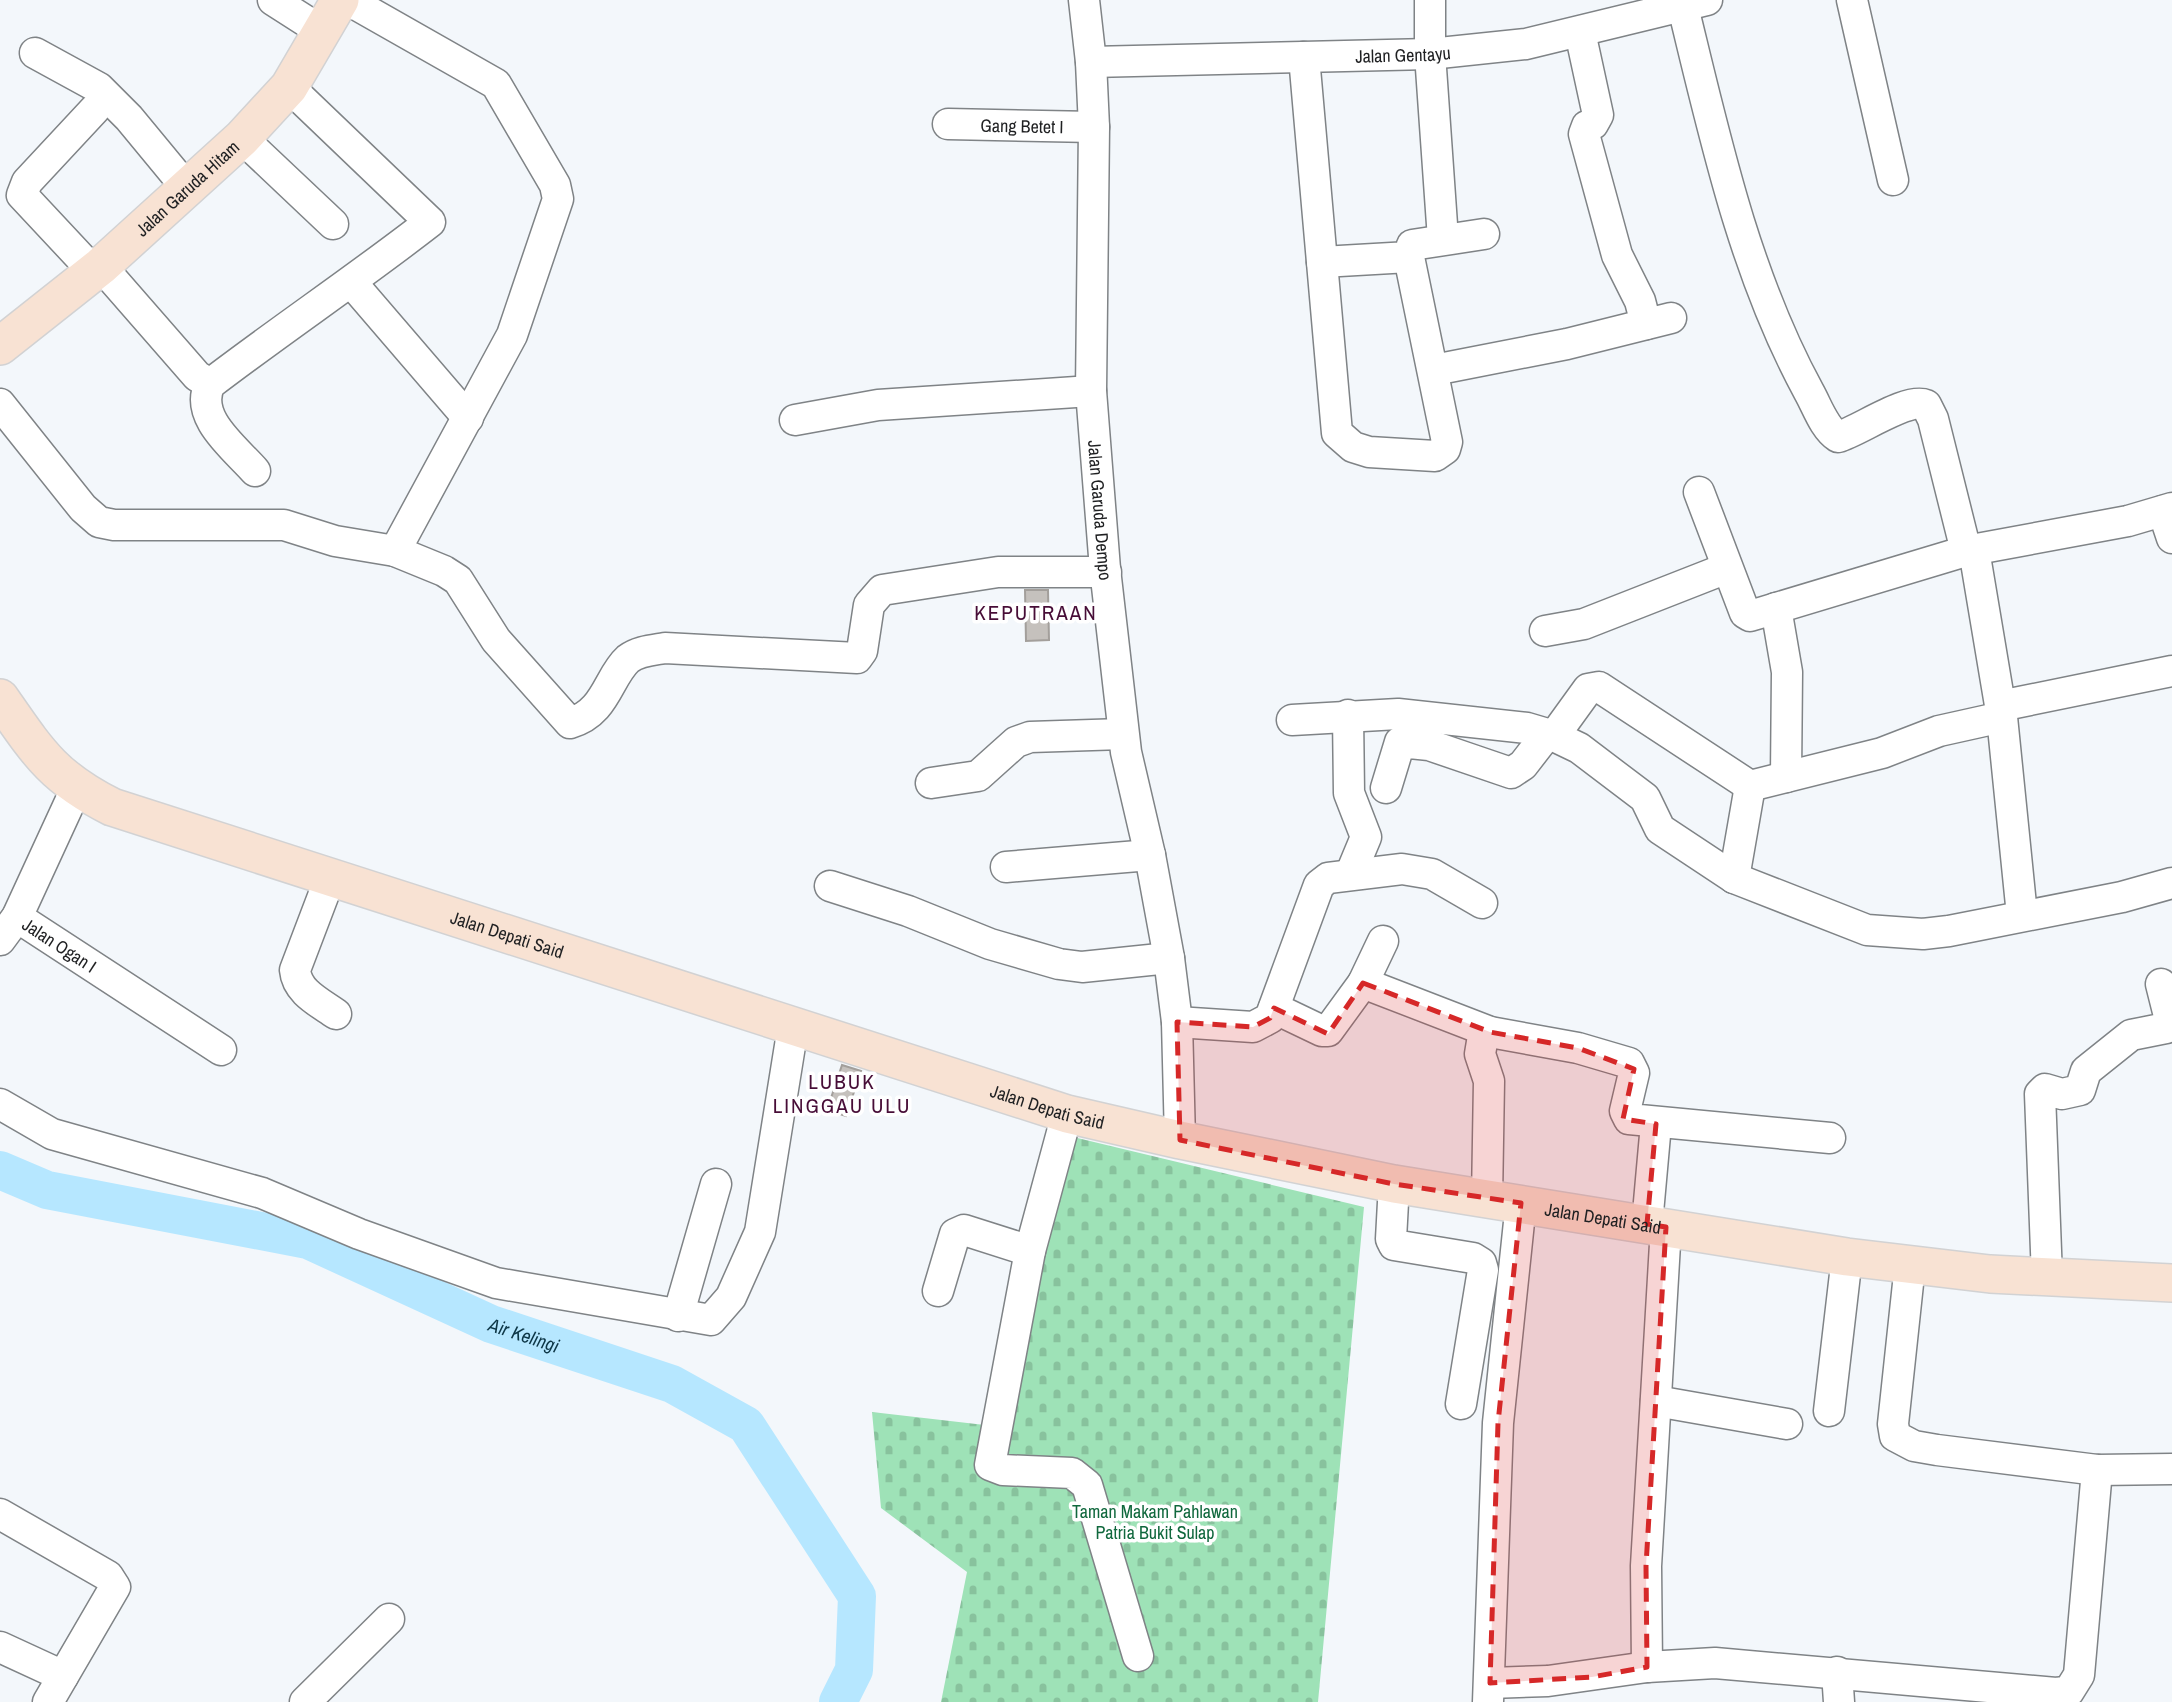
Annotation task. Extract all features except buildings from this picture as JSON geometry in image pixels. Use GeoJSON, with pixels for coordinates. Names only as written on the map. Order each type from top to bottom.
{"type":"FeatureCollection","features":[{"type":"Feature","properties":{"kind":"main road","name":"Jalan Garuda Hitam"},"geometry":{"type":"LineString","coordinates":[[0,346],[98,269],[242,138],[289,87],[340,0]]}},
{"type":"Feature","properties":{"kind":"main road","name":"Jalan Depati Said"},"geometry":{"type":"LineString","coordinates":[[0,698],[52,768],[76,789],[134,814],[1067,1114],[1394,1184],[1847,1257],[2047,1277],[2125,1283],[2172,1283]]}},
{"type":"Feature","properties":{"kind":"street"},"geometry":{"type":"LineString","coordinates":[[273,0],[323,32]]}},
{"type":"Feature","properties":{"kind":"street"},"geometry":{"type":"LineString","coordinates":[[348,0],[496,84],[504,93],[558,193],[556,212],[523,308],[468,418],[395,551]]}},
{"type":"Feature","properties":{"kind":"street","name":"Jalan Garuda Dempo"},"geometry":{"type":"LineString","coordinates":[[1084,0],[1091,62],[1094,127],[1091,391],[1106,572],[1123,734],[1150,855],[1169,958],[1177,1022],[1180,1140]]}},
{"type":"Feature","properties":{"kind":"street"},"geometry":{"type":"LineString","coordinates":[[1430,0],[1430,54],[1443,239]]}},
{"type":"Feature","properties":{"kind":"street"},"geometry":{"type":"LineString","coordinates":[[1853,0],[1893,180]]}},
{"type":"Feature","properties":{"kind":"street"},"geometry":{"type":"LineString","coordinates":[[1695,4],[1712,126],[1753,270],[1798,372],[1829,429],[1838,437],[1920,402],[1926,405],[1933,419],[1970,551],[2001,712],[2022,915]]}},
{"type":"Feature","properties":{"kind":"street","name":"Jalan Gentayu"},"geometry":{"type":"LineString","coordinates":[[1091,62],[1430,54],[1526,44],[1695,4]]}},
{"type":"Feature","properties":{"kind":"street"},"geometry":{"type":"LineString","coordinates":[[1434,370],[1658,321],[1640,301],[1617,255],[1584,134],[1598,115],[1580,32]]}},
{"type":"Feature","properties":{"kind":"street"},"geometry":{"type":"LineString","coordinates":[[35,54],[99,88],[129,118],[186,187]]}},
{"type":"Feature","properties":{"kind":"street"},"geometry":{"type":"LineString","coordinates":[[1304,57],[1337,433],[1343,441],[1369,453],[1435,456],[1445,449],[1447,442],[1434,370],[1409,257],[1412,245],[1485,234]]}},
{"type":"Feature","properties":{"kind":"street"},"geometry":{"type":"LineString","coordinates":[[255,471],[208,417],[206,398],[209,384],[304,313],[352,283],[430,222],[289,87]]}},
{"type":"Feature","properties":{"kind":"street"},"geometry":{"type":"LineString","coordinates":[[95,109],[27,182],[22,195],[98,269],[197,376],[209,384]]}},
{"type":"Feature","properties":{"kind":"street","name":"Gang Betet I"},"geometry":{"type":"LineString","coordinates":[[948,124],[1094,127]]}},
{"type":"Feature","properties":{"kind":"street"},"geometry":{"type":"LineString","coordinates":[[242,138],[333,224]]}},
{"type":"Feature","properties":{"kind":"street"},"geometry":{"type":"LineString","coordinates":[[1322,262],[1409,257]]}},
{"type":"Feature","properties":{"kind":"street"},"geometry":{"type":"LineString","coordinates":[[352,283],[468,418]]}},
{"type":"Feature","properties":{"kind":"street"},"geometry":{"type":"LineString","coordinates":[[794,420],[878,405],[1091,391]]}},
{"type":"Feature","properties":{"kind":"street"},"geometry":{"type":"LineString","coordinates":[[0,404],[83,508],[99,522],[114,525],[284,525],[335,541],[395,551],[458,580],[496,640],[570,723],[588,713],[602,699],[627,660],[636,655],[665,648],[857,658],[862,651],[869,605],[882,590],[998,572],[1106,572]]}},
{"type":"Feature","properties":{"kind":"street"},"geometry":{"type":"LineString","coordinates":[[1699,492],[1747,615],[1970,551],[2128,521],[2169,519]]}},
{"type":"Feature","properties":{"kind":"street"},"geometry":{"type":"LineString","coordinates":[[1545,632],[1595,620],[1727,568]]}},
{"type":"Feature","properties":{"kind":"street"},"geometry":{"type":"LineString","coordinates":[[1776,608],[1787,672],[1786,777]]}},
{"type":"Feature","properties":{"kind":"street"},"geometry":{"type":"LineString","coordinates":[[1399,728],[1429,745],[1511,773],[1523,765],[1551,735],[1588,689],[1599,687],[1750,786],[1890,750],[1939,731],[2001,712],[2172,671]]}},
{"type":"Feature","properties":{"kind":"street"},"geometry":{"type":"LineString","coordinates":[[1292,720],[1348,715],[1399,728],[1527,727],[1551,735],[1578,748],[1645,798],[1660,829],[1734,878],[1867,930],[1923,934],[2122,897],[2172,883]]}},
{"type":"Feature","properties":{"kind":"street"},"geometry":{"type":"LineString","coordinates":[[1348,715],[1349,793],[1366,837],[1351,873]]}},
{"type":"Feature","properties":{"kind":"street"},"geometry":{"type":"LineString","coordinates":[[1386,788],[1399,728]]}},
{"type":"Feature","properties":{"kind":"street"},"geometry":{"type":"LineString","coordinates":[[931,783],[978,776],[1016,743],[1030,737],[1123,734]]}},
{"type":"Feature","properties":{"kind":"street"},"geometry":{"type":"LineString","coordinates":[[1734,878],[1750,786]]}},
{"type":"Feature","properties":{"kind":"street","name":"Jalan Ogan I"},"geometry":{"type":"LineString","coordinates":[[76,789],[9,928],[221,1050]]}},
{"type":"Feature","properties":{"kind":"street"},"geometry":{"type":"LineString","coordinates":[[1006,867],[1150,855]]}},
{"type":"Feature","properties":{"kind":"street"},"geometry":{"type":"LineString","coordinates":[[1177,1022],[1253,1027],[1270,1018],[1319,885],[1328,878],[1351,873],[1402,869],[1432,874],[1482,903]]}},
{"type":"Feature","properties":{"kind":"street"},"geometry":{"type":"LineString","coordinates":[[330,878],[295,970],[296,982],[303,990],[336,1014]]}},
{"type":"Feature","properties":{"kind":"street"},"geometry":{"type":"LineString","coordinates":[[830,886],[908,911],[990,944],[1059,964],[1082,967],[1169,958]]}},
{"type":"Feature","properties":{"kind":"street"},"geometry":{"type":"LineString","coordinates":[[1274,1008],[1328,1031],[1363,983],[1383,941]]}},
{"type":"Feature","properties":{"kind":"street"},"geometry":{"type":"LineString","coordinates":[[1363,983],[1490,1032],[1578,1048],[1629,1063],[1634,1073],[1625,1111],[1629,1119],[1656,1124],[1708,1125],[1830,1138]]}},
{"type":"Feature","properties":{"kind":"street"},"geometry":{"type":"LineString","coordinates":[[2047,1277],[2040,1094],[2045,1089],[2062,1094],[2080,1090],[2086,1071],[2131,1035],[2166,1028],[2170,1020],[2161,984]]}},
{"type":"Feature","properties":{"kind":"street"},"geometry":{"type":"LineString","coordinates":[[0,1104],[52,1134],[262,1193],[359,1234],[496,1283],[711,1320],[723,1310],[760,1232],[793,1027]]}},
{"type":"Feature","properties":{"kind":"street"},"geometry":{"type":"LineString","coordinates":[[1490,1032],[1482,1042],[1480,1054],[1489,1081],[1504,1201],[1489,1692],[1647,1667],[1715,1663],[1837,1672],[2070,1697],[2079,1675],[2097,1470]]}},
{"type":"Feature","properties":{"kind":"street"},"geometry":{"type":"LineString","coordinates":[[1067,1114],[1030,1251],[990,1465],[1003,1471],[1072,1474],[1087,1485],[1138,1656]]}},
{"type":"Feature","properties":{"kind":"street"},"geometry":{"type":"LineString","coordinates":[[1647,1667],[1646,1566],[1656,1401],[1656,1124]]}},
{"type":"Feature","properties":{"kind":"street"},"geometry":{"type":"LineString","coordinates":[[678,1316],[716,1184]]}},
{"type":"Feature","properties":{"kind":"street"},"geometry":{"type":"LineString","coordinates":[[1394,1184],[1391,1239],[1394,1245],[1399,1248],[1473,1258],[1481,1263],[1483,1270],[1461,1404]]}},
{"type":"Feature","properties":{"kind":"street"},"geometry":{"type":"LineString","coordinates":[[939,1291],[955,1234],[964,1230],[1030,1251]]}},
{"type":"Feature","properties":{"kind":"street"},"geometry":{"type":"LineString","coordinates":[[1829,1411],[1847,1257]]}},
{"type":"Feature","properties":{"kind":"street"},"geometry":{"type":"LineString","coordinates":[[1910,1265],[1893,1424],[1895,1436],[1914,1446],[1937,1450],[2097,1470],[2172,1469]]}},
{"type":"Feature","properties":{"kind":"street"},"geometry":{"type":"LineString","coordinates":[[1656,1401],[1787,1424]]}},
{"type":"Feature","properties":{"kind":"street"},"geometry":{"type":"LineString","coordinates":[[0,1514],[114,1583],[111,1599],[48,1702]]}},
{"type":"Feature","properties":{"kind":"street"},"geometry":{"type":"LineString","coordinates":[[305,1702],[389,1619]]}},
{"type":"Feature","properties":{"kind":"street"},"geometry":{"type":"LineString","coordinates":[[0,1647],[63,1676]]}},
{"type":"Feature","properties":{"kind":"street"},"geometry":{"type":"LineString","coordinates":[[1837,1672],[1839,1702]]}},
{"type":"Feature","properties":{"kind":"highlighted area"},"geometry":{"type":"Polygon","coordinates":[[[1363,983],[1490,1032],[1578,1048],[1634,1069],[1623,1119],[1656,1124],[1647,1224],[1666,1227],[1646,1566],[1647,1667],[1592,1677],[1490,1683],[1498,1423],[1521,1203],[1394,1184],[1180,1140],[1177,1022],[1253,1027],[1270,1018],[1274,1008],[1328,1034],[1363,983]]]}},
{"type":"Feature","properties":{"kind":"green space","name":"Taman Makam Pahlawan Patria Bukit Sulap"},"geometry":{"type":"Polygon","coordinates":[[[1069,1136],[1364,1207],[1318,1702],[941,1702],[967,1572],[881,1508],[872,1412],[1002,1427],[1069,1136]]]}},
{"type":"Feature","properties":{"kind":"waterway","name":"Air Kelingi"},"geometry":{"type":"LineString","coordinates":[[0,1170],[47,1190],[308,1240],[491,1324],[672,1384],[746,1425],[857,1596],[854,1670],[838,1702]]}},
{"type":"Feature","properties":{"kind":"district","name":"KEPUTRAAN"},"geometry":{"type":"Point","coordinates":[1036,612]}},
{"type":"Feature","properties":{"kind":"district","name":"LUBUK LINGGAU ULU"},"geometry":{"type":"Point","coordinates":[842,1093]}}]}
